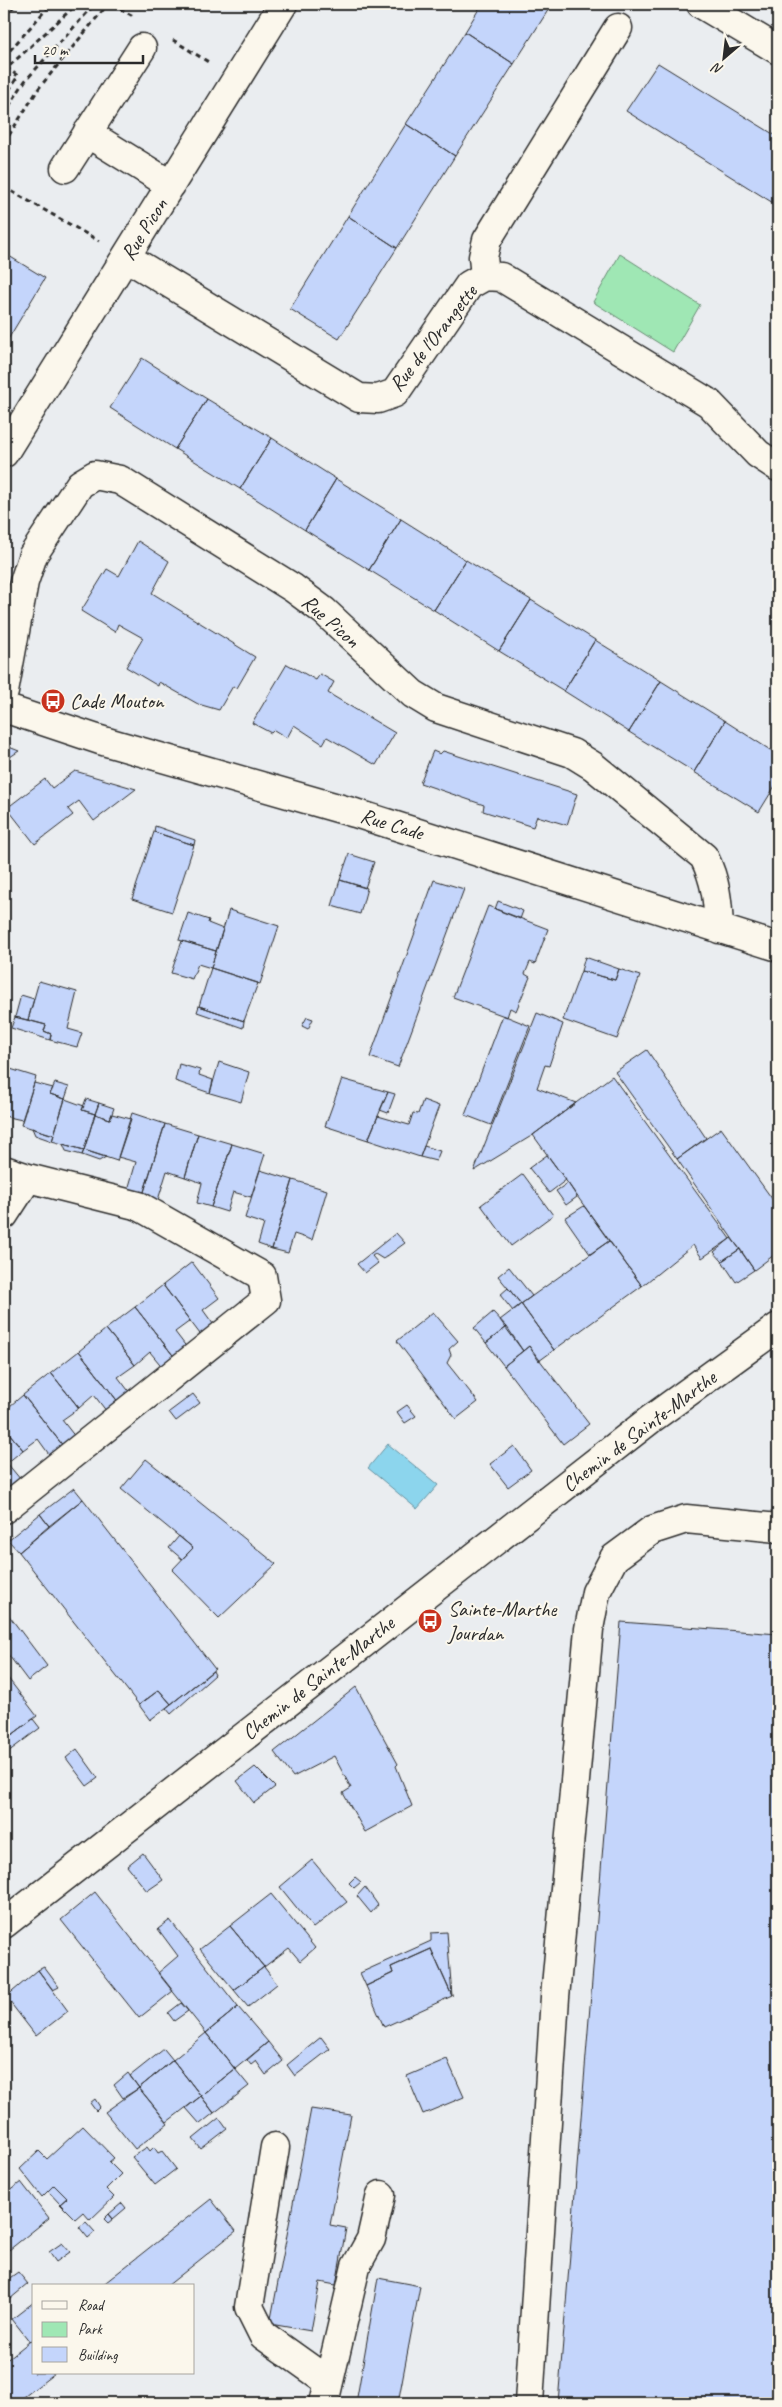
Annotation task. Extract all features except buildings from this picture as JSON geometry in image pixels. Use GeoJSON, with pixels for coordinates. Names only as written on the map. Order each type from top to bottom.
{"type":"FeatureCollection","features":[{"type":"Feature","properties":{"kind":"street","name":"Rue Picon"},"geometry":{"type":"LineString","coordinates":[[4,453],[283,4]]}},
{"type":"Feature","properties":{"kind":"street"},"geometry":{"type":"LineString","coordinates":[[701,4],[778,50]]}},
{"type":"Feature","properties":{"kind":"street"},"geometry":{"type":"LineString","coordinates":[[485,276],[483,257],[487,240],[618,28]]}},
{"type":"Feature","properties":{"kind":"street"},"geometry":{"type":"LineString","coordinates":[[65,168],[142,48]]}},
{"type":"Feature","properties":{"kind":"street"},"geometry":{"type":"LineString","coordinates":[[87,133],[171,185]]}},
{"type":"Feature","properties":{"kind":"street","name":"Rue de l'Orangette"},"geometry":{"type":"LineString","coordinates":[[126,258],[359,398],[378,399],[395,393],[469,285],[485,276],[501,277],[710,403],[768,461]]}},
{"type":"Feature","properties":{"kind":"street","name":"Rue Picon"},"geometry":{"type":"LineString","coordinates":[[4,692],[24,582],[33,555],[80,484],[96,475],[120,480],[308,599],[324,611],[413,694],[436,708],[572,754],[593,766],[704,857],[713,876],[718,897],[719,929]]}},
{"type":"Feature","properties":{"kind":"street","name":"Rue Cade"},"geometry":{"type":"LineString","coordinates":[[4,708],[100,740],[355,813],[778,947]]}},
{"type":"Feature","properties":{"kind":"street"},"geometry":{"type":"LineString","coordinates":[[4,1215],[16,1174],[139,1206],[262,1276],[266,1300],[4,1509]]}},
{"type":"Feature","properties":{"kind":"street","name":"Chemin de Sainte-Marthe"},"geometry":{"type":"LineString","coordinates":[[4,1924],[651,1419],[778,1327]]}},
{"type":"Feature","properties":{"kind":"street"},"geometry":{"type":"LineString","coordinates":[[529,2403],[555,1998],[589,1629],[596,1592],[614,1558],[652,1530],[686,1519],[778,1528]]}},
{"type":"Feature","properties":{"kind":"street"},"geometry":{"type":"LineString","coordinates":[[275,2147],[249,2307],[262,2335],[327,2393],[356,2266],[370,2240],[381,2195]]}},
{"type":"Feature","properties":{"kind":"path"},"geometry":{"type":"LineString","coordinates":[[4,15],[17,4]]}},
{"type":"Feature","properties":{"kind":"path"},"geometry":{"type":"LineString","coordinates":[[4,57],[51,4]]}},
{"type":"Feature","properties":{"kind":"path"},"geometry":{"type":"LineString","coordinates":[[7,68],[78,4]]}},
{"type":"Feature","properties":{"kind":"path"},"geometry":{"type":"LineString","coordinates":[[4,114],[25,80],[95,4]]}},
{"type":"Feature","properties":{"kind":"path"},"geometry":{"type":"LineString","coordinates":[[4,143],[39,88],[108,4]]}},
{"type":"Feature","properties":{"kind":"path"},"geometry":{"type":"LineString","coordinates":[[4,64],[18,76],[4,98]]}},
{"type":"Feature","properties":{"kind":"path"},"geometry":{"type":"LineString","coordinates":[[4,187],[126,258]]}},
{"type":"Feature","properties":{"kind":"green space"},"geometry":{"type":"Polygon","coordinates":[[[620,254],[700,305],[673,352],[593,302],[620,254]]]}},
{"type":"Feature","properties":{"kind":"water"},"geometry":{"type":"Polygon","coordinates":[[[388,1444],[438,1485],[417,1509],[368,1468],[388,1444]]]}},
{"type":"Feature","properties":{"kind":"place","name":"Cade Mouton"},"geometry":{"type":"Point","coordinates":[53,701]}},
{"type":"Feature","properties":{"kind":"place","name":"Sainte-Marthe Jourdan"},"geometry":{"type":"Point","coordinates":[430,1621]}}]}
